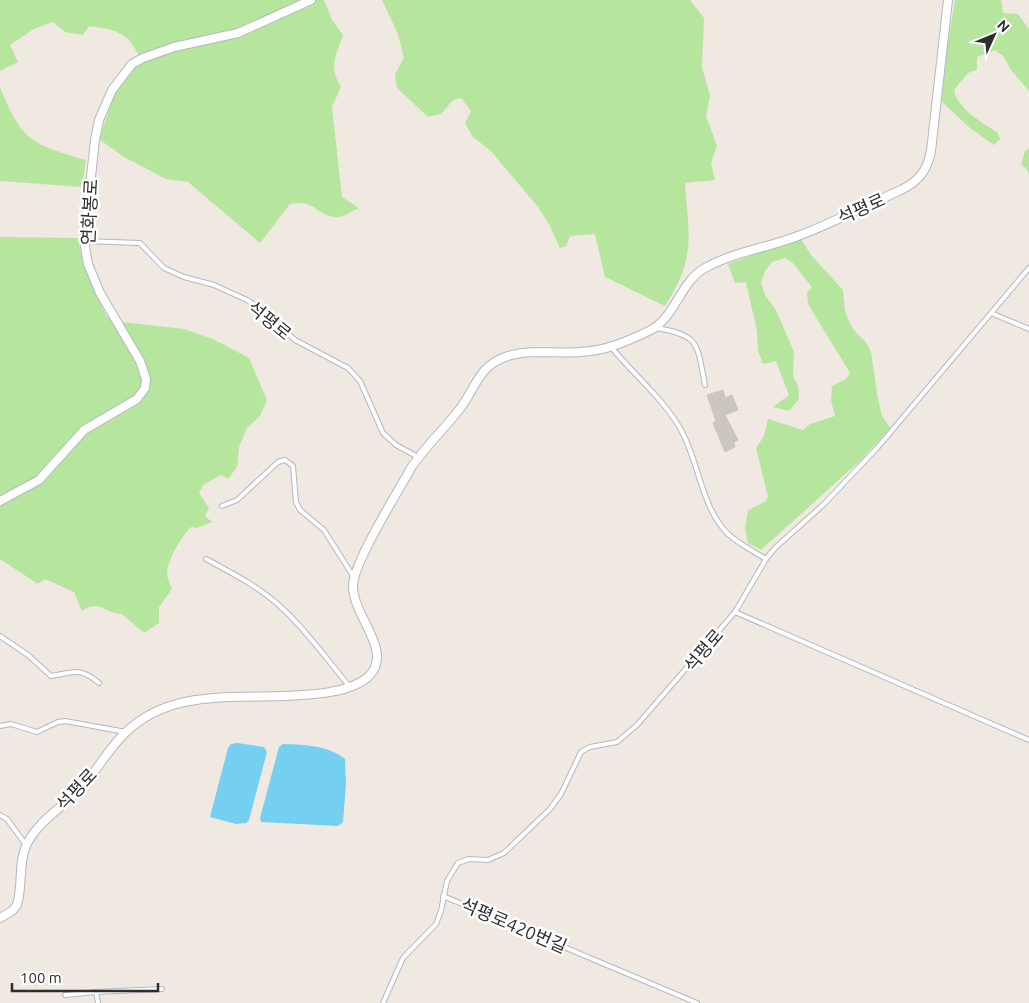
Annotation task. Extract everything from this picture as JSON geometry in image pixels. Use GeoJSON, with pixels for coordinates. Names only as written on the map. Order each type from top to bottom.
{"type":"FeatureCollection","features":[{"type":"Feature","properties":{"kind":"street","name":"연화봉로"},"geometry":{"type":"LineString","coordinates":[[0,501],[39,480],[84,430],[137,399],[145,388],[146,379],[140,361],[100,293],[88,264],[84,241],[86,212],[99,120],[112,90],[132,64],[154,53],[238,33],[311,0]]}},
{"type":"Feature","properties":{"kind":"street","name":"석평로"},"geometry":{"type":"LineString","coordinates":[[26,845],[36,831],[82,786],[126,732],[144,716],[175,702],[212,698],[302,695],[350,687],[370,674],[377,665],[379,655],[377,647],[354,602],[353,576],[418,458],[461,409],[474,384],[496,362],[508,356],[526,353],[581,352],[612,348],[654,328],[663,321],[693,278],[702,269],[720,260],[797,236],[914,184],[923,174],[932,151],[937,86],[948,0]]}},
{"type":"Feature","properties":{"kind":"street"},"geometry":{"type":"LineString","coordinates":[[0,918],[12,911],[17,905],[26,845]]}},
{"type":"Feature","properties":{"kind":"lane","name":"석평로"},"geometry":{"type":"LineString","coordinates":[[84,241],[135,241],[146,248],[164,268],[184,277],[214,285],[255,304],[295,340],[348,368],[360,381],[383,433],[396,445],[418,458]]}},
{"type":"Feature","properties":{"kind":"lane","name":"석평로"},"geometry":{"type":"LineString","coordinates":[[443,896],[447,881],[458,863],[469,859],[488,860],[495,858],[515,844],[561,794],[581,752],[617,742],[627,735],[735,612],[766,559],[862,464],[1029,268]]}},
{"type":"Feature","properties":{"kind":"lane"},"geometry":{"type":"LineString","coordinates":[[991,313],[1029,329]]}},
{"type":"Feature","properties":{"kind":"lane"},"geometry":{"type":"LineString","coordinates":[[654,328],[684,334],[692,339],[697,348],[705,385]]}},
{"type":"Feature","properties":{"kind":"lane"},"geometry":{"type":"LineString","coordinates":[[612,348],[671,414],[681,429],[701,484],[721,526],[738,542],[766,559]]}},
{"type":"Feature","properties":{"kind":"lane"},"geometry":{"type":"LineString","coordinates":[[222,506],[237,500],[278,462],[285,460],[289,462],[292,466],[296,502],[300,510],[324,530],[353,576]]}},
{"type":"Feature","properties":{"kind":"lane"},"geometry":{"type":"LineString","coordinates":[[206,560],[248,583],[281,607],[297,622],[350,687]]}},
{"type":"Feature","properties":{"kind":"lane"},"geometry":{"type":"LineString","coordinates":[[735,612],[1029,740]]}},
{"type":"Feature","properties":{"kind":"lane"},"geometry":{"type":"LineString","coordinates":[[0,636],[28,655],[51,676],[77,671],[91,676],[99,683]]}},
{"type":"Feature","properties":{"kind":"lane"},"geometry":{"type":"LineString","coordinates":[[0,726],[11,724],[37,732],[65,721],[126,732]]}},
{"type":"Feature","properties":{"kind":"lane"},"geometry":{"type":"LineString","coordinates":[[0,815],[7,820],[26,845]]}},
{"type":"Feature","properties":{"kind":"lane","name":"석평로420번길"},"geometry":{"type":"LineString","coordinates":[[383,1003],[403,958],[436,924],[441,911],[443,896],[697,1003]]}},
{"type":"Feature","properties":{"kind":"lane"},"geometry":{"type":"LineString","coordinates":[[65,995],[162,989]]}},
{"type":"Feature","properties":{"kind":"lane"},"geometry":{"type":"LineString","coordinates":[[96,992],[98,1003]]}},
{"type":"Feature","properties":{"kind":"green space"},"geometry":{"type":"Polygon","coordinates":[[[0,0],[324,0],[332,20],[343,35],[334,61],[335,73],[341,87],[332,107],[342,197],[359,208],[344,216],[334,217],[304,203],[290,204],[260,243],[188,182],[166,179],[124,157],[99,139],[113,98],[123,78],[141,62],[128,39],[108,29],[89,26],[83,35],[65,32],[53,22],[34,29],[10,45],[18,62],[0,71],[0,0]]]}},
{"type":"Feature","properties":{"kind":"green space"},"geometry":{"type":"Polygon","coordinates":[[[382,0],[690,0],[704,18],[702,67],[710,96],[706,116],[717,146],[711,163],[715,180],[685,183],[689,233],[686,260],[682,274],[665,306],[605,277],[595,234],[570,236],[566,246],[560,248],[550,226],[538,207],[491,151],[473,137],[465,123],[471,111],[461,98],[453,100],[441,114],[428,117],[397,88],[395,74],[404,58],[398,34],[382,0]]]}},
{"type":"Feature","properties":{"kind":"green space"},"geometry":{"type":"Polygon","coordinates":[[[955,0],[1001,0],[1003,13],[1018,14],[1029,29],[1029,91],[1011,70],[1003,56],[995,50],[977,57],[977,70],[968,73],[954,90],[960,104],[965,109],[998,133],[1000,139],[994,145],[970,128],[939,99],[955,0]]]}},
{"type":"Feature","properties":{"kind":"green space"},"geometry":{"type":"Polygon","coordinates":[[[0,88],[15,120],[31,138],[53,150],[86,160],[82,187],[0,181],[0,88]]]}},
{"type":"Feature","properties":{"kind":"green space"},"geometry":{"type":"Polygon","coordinates":[[[1029,148],[1029,175],[1026,168],[1021,165],[1025,151],[1029,148]]]}},
{"type":"Feature","properties":{"kind":"green space"},"geometry":{"type":"Polygon","coordinates":[[[0,237],[78,238],[86,269],[107,317],[122,322],[184,329],[213,339],[249,358],[267,400],[260,416],[247,428],[239,447],[237,467],[228,479],[221,475],[203,485],[199,493],[209,508],[205,516],[212,522],[197,528],[191,527],[179,542],[168,567],[167,573],[172,589],[159,607],[159,623],[144,633],[122,614],[98,606],[88,607],[82,611],[74,592],[45,579],[38,584],[0,559],[0,237]]]}},
{"type":"Feature","properties":{"kind":"green space"},"geometry":{"type":"Polygon","coordinates":[[[801,239],[811,255],[843,290],[845,311],[850,324],[865,341],[871,352],[882,416],[890,428],[862,459],[761,550],[748,543],[745,528],[748,510],[765,502],[768,497],[756,448],[764,436],[768,419],[803,430],[810,424],[835,416],[831,400],[832,386],[846,379],[850,373],[808,304],[807,292],[812,287],[792,262],[785,258],[772,262],[765,271],[761,283],[765,295],[776,310],[794,352],[793,376],[798,386],[799,399],[789,411],[773,407],[789,395],[776,361],[763,364],[758,351],[757,331],[746,282],[735,283],[728,264],[801,239]]]}},
{"type":"Feature","properties":{"kind":"water"},"geometry":{"type":"Polygon","coordinates":[[[237,743],[264,747],[267,752],[249,820],[246,823],[236,824],[210,817],[228,748],[231,744],[237,743]]]}},
{"type":"Feature","properties":{"kind":"water"},"geometry":{"type":"Polygon","coordinates":[[[283,744],[324,748],[345,759],[346,784],[343,822],[338,826],[261,822],[260,818],[279,747],[283,744]]]}},
{"type":"Feature","properties":{"kind":"building"},"geometry":{"type":"Polygon","coordinates":[[[723,390],[725,398],[732,395],[738,410],[725,415],[738,440],[734,442],[735,447],[725,452],[713,423],[716,421],[707,395],[723,390]]]}}]}
